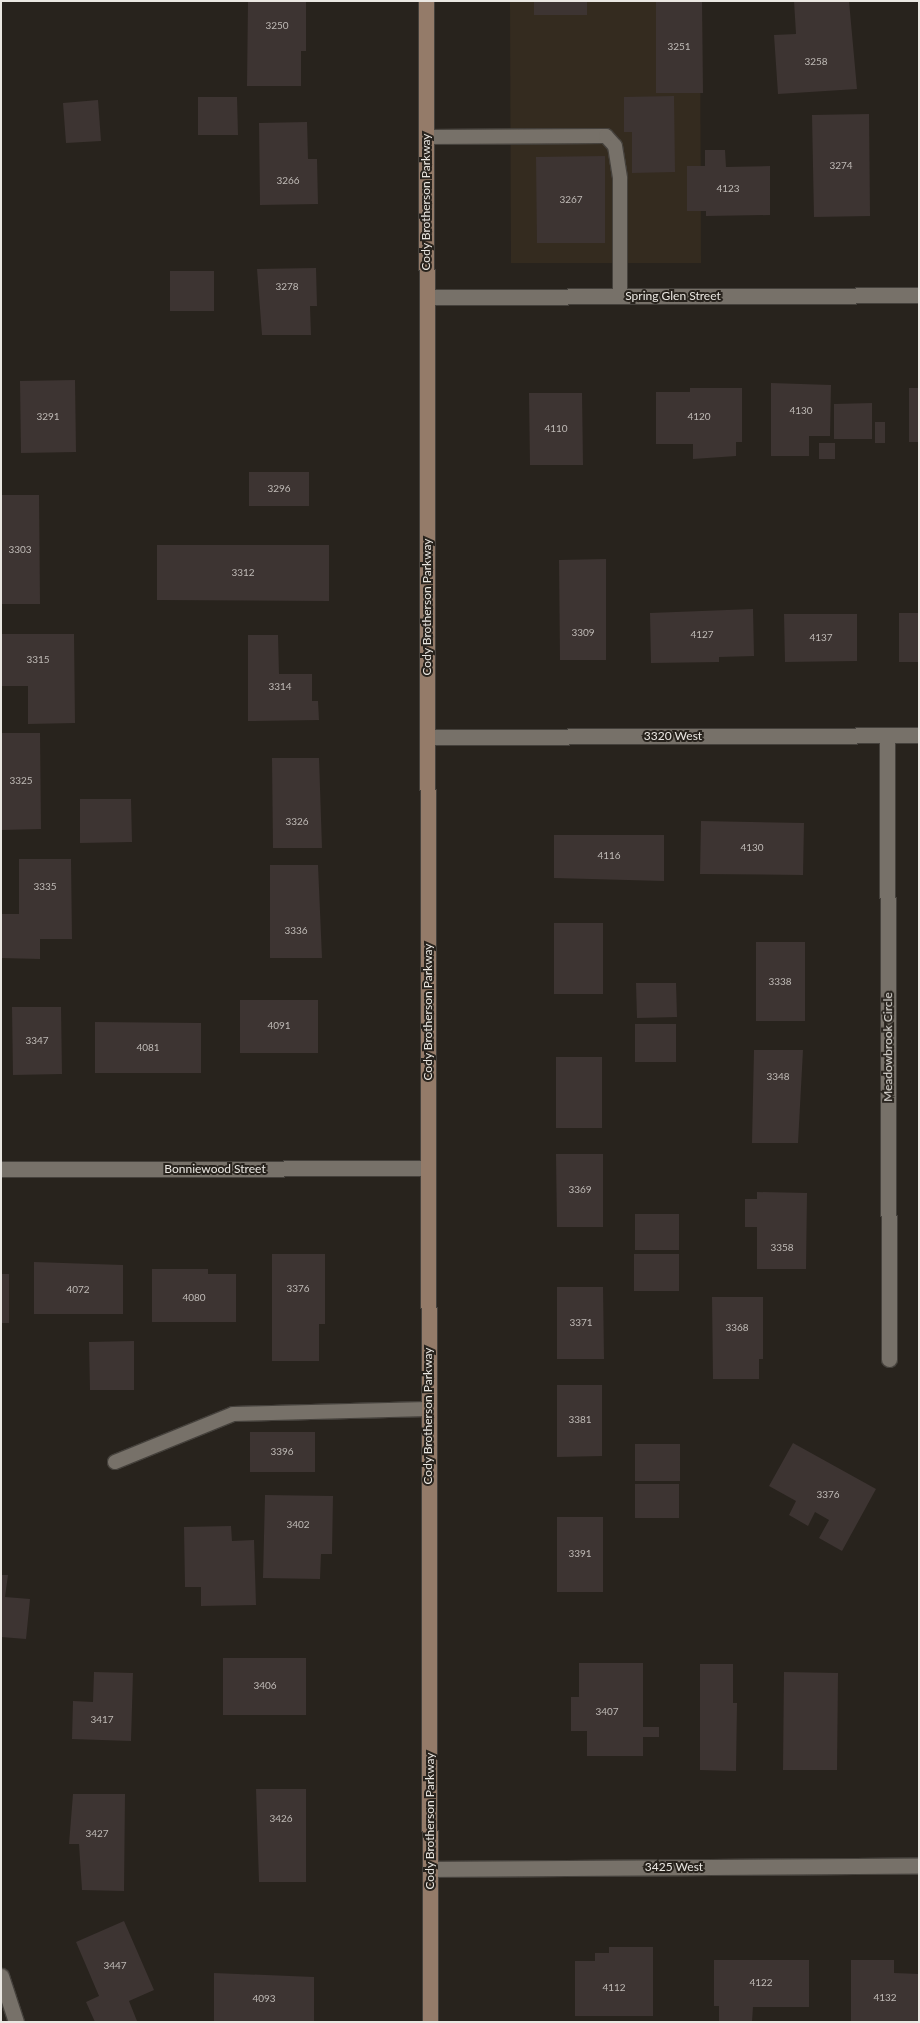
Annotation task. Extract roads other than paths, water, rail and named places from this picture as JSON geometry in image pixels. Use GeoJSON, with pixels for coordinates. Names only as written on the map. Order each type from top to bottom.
{"type":"FeatureCollection","features":[{"type":"Feature","properties":{"kind":"main road","name":"Cody Brotherson Parkway"},"geometry":{"type":"LineString","coordinates":[[426,1],[430,2022]]}},
{"type":"Feature","properties":{"kind":"street","name":"Spring Glen Street"},"geometry":{"type":"LineString","coordinates":[[427,298],[919,295]]}},
{"type":"Feature","properties":{"kind":"street","name":"Meadowbrook Circle"},"geometry":{"type":"LineString","coordinates":[[887,735],[889,1358]]}},
{"type":"Feature","properties":{"kind":"street","name":"3320 West"},"geometry":{"type":"LineString","coordinates":[[427,738],[919,735]]}},
{"type":"Feature","properties":{"kind":"street","name":"Bonniewood Street"},"geometry":{"type":"LineString","coordinates":[[1,1169],[428,1168]]}},
{"type":"Feature","properties":{"kind":"street","name":"3425 West"},"geometry":{"type":"LineString","coordinates":[[430,1869],[919,1866]]}},
{"type":"Feature","properties":{"kind":"street"},"geometry":{"type":"LineString","coordinates":[[1,1976],[16,2022]]}},
{"type":"Feature","properties":{"kind":"lane"},"geometry":{"type":"LineString","coordinates":[[426,137],[606,136],[615,146],[620,180],[620,296]]}},
{"type":"Feature","properties":{"kind":"lane"},"geometry":{"type":"LineString","coordinates":[[115,1462],[233,1414],[428,1409]]}}]}
